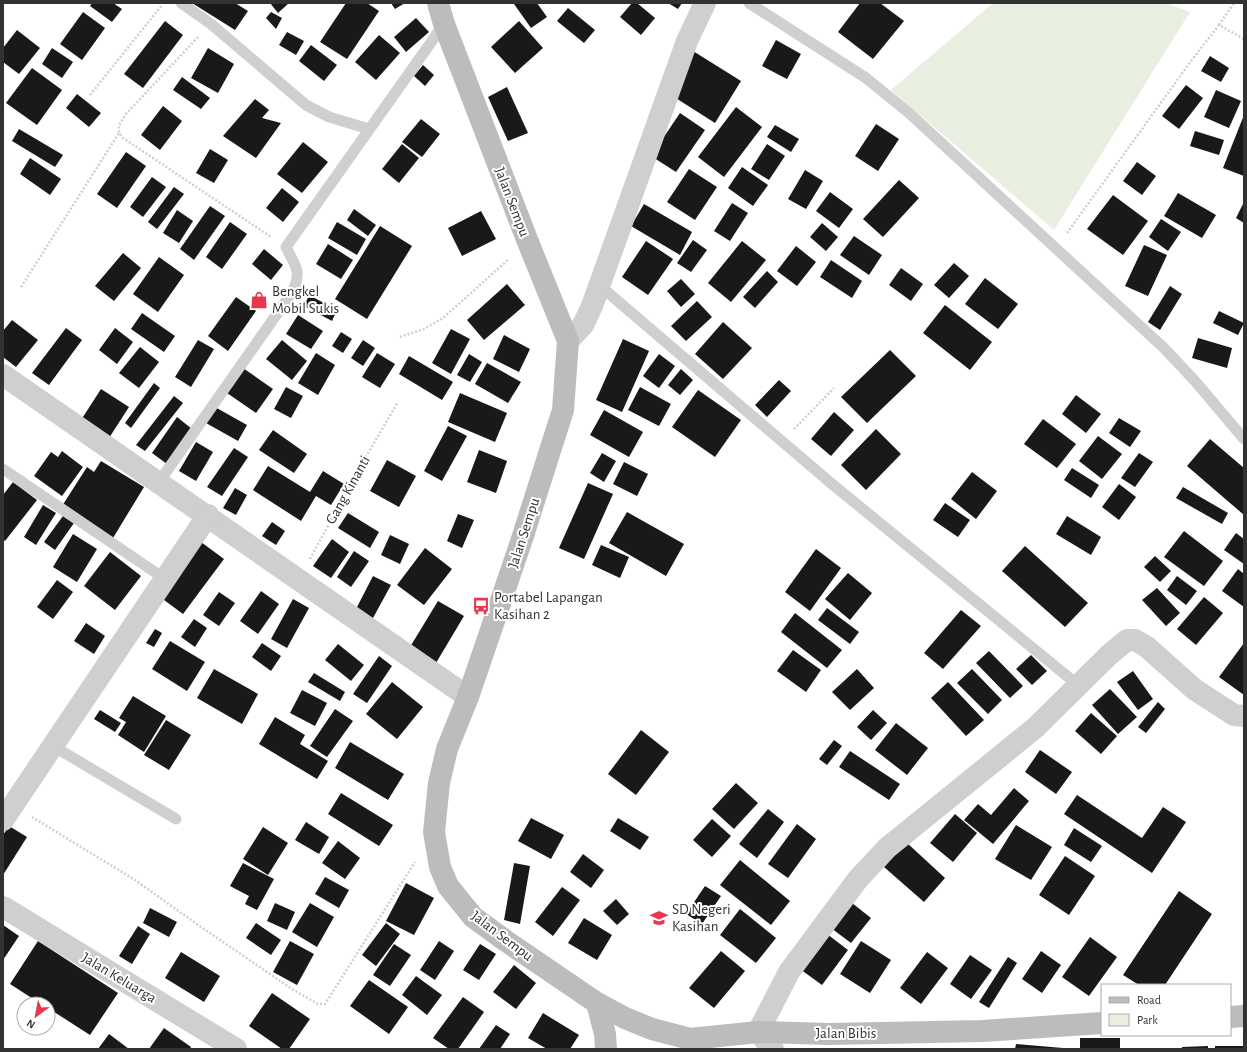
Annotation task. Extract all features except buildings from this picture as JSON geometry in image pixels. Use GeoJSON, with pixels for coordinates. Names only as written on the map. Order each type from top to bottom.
{"type":"FeatureCollection","features":[{"type":"Feature","properties":{"kind":"main road","name":"Jalan Sempu"},"geometry":{"type":"LineString","coordinates":[[438,3],[444,24],[568,341],[563,410],[521,542],[468,697],[447,749],[439,783],[434,832],[440,867],[448,886],[473,917],[597,1003]]}},
{"type":"Feature","properties":{"kind":"main road","name":"Jalan Bibis"},"geometry":{"type":"LineString","coordinates":[[597,1003],[625,1018],[652,1029],[690,1039],[758,1032],[829,1034],[983,1031],[1101,1023]]}},
{"type":"Feature","properties":{"kind":"main road"},"geometry":{"type":"LineString","coordinates":[[597,1003],[605,1034],[606,1049]]}},
{"type":"Feature","properties":{"kind":"main road"},"geometry":{"type":"LineString","coordinates":[[1231,1017],[1244,1016]]}},
{"type":"Feature","properties":{"kind":"main road"},"geometry":{"type":"LineString","coordinates":[[663,1049],[690,1039]]}},
{"type":"Feature","properties":{"kind":"street"},"geometry":{"type":"LineString","coordinates":[[568,341],[583,325],[592,306],[687,41],[705,3]]}},
{"type":"Feature","properties":{"kind":"street"},"geometry":{"type":"LineString","coordinates":[[3,375],[208,515],[468,697]]}},
{"type":"Feature","properties":{"kind":"street"},"geometry":{"type":"LineString","coordinates":[[8,813],[208,515]]}},
{"type":"Feature","properties":{"kind":"street"},"geometry":{"type":"LineString","coordinates":[[774,1049],[758,1032],[789,972],[858,879],[887,848],[1035,728],[1109,655],[1127,640],[1134,640],[1146,647],[1194,689],[1234,715],[1244,716]]}},
{"type":"Feature","properties":{"kind":"street","name":"Jalan Keluarga"},"geometry":{"type":"LineString","coordinates":[[3,907],[236,1049]]}},
{"type":"Feature","properties":{"kind":"lane"},"geometry":{"type":"LineString","coordinates":[[180,3],[210,24],[306,105],[329,117],[369,129]]}},
{"type":"Feature","properties":{"kind":"lane"},"geometry":{"type":"LineString","coordinates":[[749,3],[866,78],[909,113],[1164,348],[1244,439]]}},
{"type":"Feature","properties":{"kind":"lane"},"geometry":{"type":"LineString","coordinates":[[159,482],[293,291],[297,282],[298,274],[286,247],[444,24]]}},
{"type":"Feature","properties":{"kind":"lane"},"geometry":{"type":"LineString","coordinates":[[599,285],[832,484],[1078,685]]}},
{"type":"Feature","properties":{"kind":"lane"},"geometry":{"type":"LineString","coordinates":[[3,469],[165,579]]}},
{"type":"Feature","properties":{"kind":"lane"},"geometry":{"type":"LineString","coordinates":[[53,746],[176,819]]}},
{"type":"Feature","properties":{"kind":"path"},"geometry":{"type":"LineString","coordinates":[[90,95],[163,3]]}},
{"type":"Feature","properties":{"kind":"path"},"geometry":{"type":"LineString","coordinates":[[1056,248],[1234,3]]}},
{"type":"Feature","properties":{"kind":"path"},"geometry":{"type":"LineString","coordinates":[[21,287],[119,132],[119,125],[126,114],[210,24]]}},
{"type":"Feature","properties":{"kind":"path"},"geometry":{"type":"LineString","coordinates":[[1219,25],[1244,39]]}},
{"type":"Feature","properties":{"kind":"path"},"geometry":{"type":"LineString","coordinates":[[119,132],[123,138],[286,247]]}},
{"type":"Feature","properties":{"kind":"path"},"geometry":{"type":"LineString","coordinates":[[400,337],[424,329],[443,318],[528,242]]}},
{"type":"Feature","properties":{"kind":"path"},"geometry":{"type":"LineString","coordinates":[[783,441],[834,388]]}},
{"type":"Feature","properties":{"kind":"path","name":"Gang Kinanti"},"geometry":{"type":"LineString","coordinates":[[298,578],[313,555],[361,465],[398,402]]}},
{"type":"Feature","properties":{"kind":"path"},"geometry":{"type":"LineString","coordinates":[[8,813],[135,880],[292,989],[318,1004],[325,1004],[434,832]]}},
{"type":"Feature","properties":{"kind":"green space"},"geometry":{"type":"Polygon","coordinates":[[[993,3],[1166,3],[1190,12],[1054,230],[891,90],[993,3]]]}},
{"type":"Feature","properties":{"kind":"place","name":"Bengkel Mobil Sukis"},"geometry":{"type":"Point","coordinates":[259,300]}},
{"type":"Feature","properties":{"kind":"place","name":"Portabel Lapangan Kasihan 2"},"geometry":{"type":"Point","coordinates":[481,606]}},
{"type":"Feature","properties":{"kind":"place","name":"SD Negeri Kasihan"},"geometry":{"type":"Point","coordinates":[659,918]}}]}
